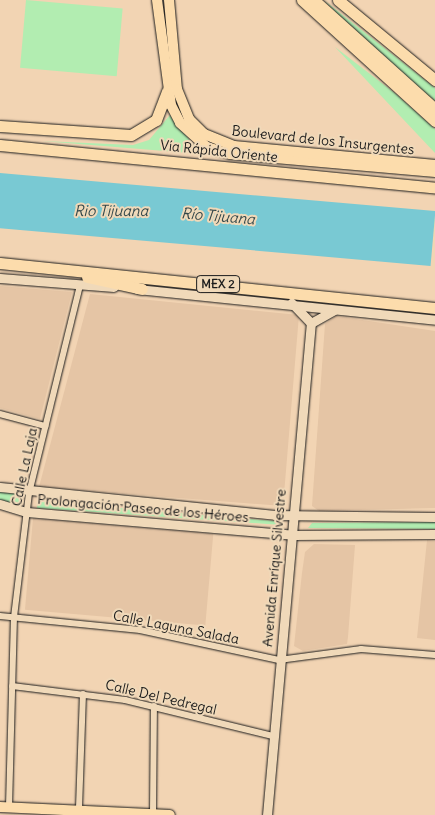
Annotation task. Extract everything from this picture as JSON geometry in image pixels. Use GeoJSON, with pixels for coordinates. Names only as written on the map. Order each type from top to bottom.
{"type":"FeatureCollection","features":[{"type":"Feature","properties":{"kind":"highway"},"geometry":{"type":"LineString","coordinates":[[302,0],[435,121]]}},
{"type":"Feature","properties":{"kind":"highway"},"geometry":{"type":"LineString","coordinates":[[314,0],[435,109]]}},
{"type":"Feature","properties":{"kind":"highway"},"geometry":{"type":"LineString","coordinates":[[342,1],[435,80]]}},
{"type":"Feature","properties":{"kind":"highway"},"geometry":{"type":"LineString","coordinates":[[0,126],[131,135],[156,120],[167,91]]}},
{"type":"Feature","properties":{"kind":"highway"},"geometry":{"type":"LineString","coordinates":[[0,138],[46,150]]}},
{"type":"Feature","properties":{"kind":"highway","name":"Vía Rápida Oriente"},"geometry":{"type":"LineString","coordinates":[[0,145],[435,188]]}},
{"type":"Feature","properties":{"kind":"highway","name":"MEX 2"},"geometry":{"type":"LineString","coordinates":[[0,262],[435,308]]}},
{"type":"Feature","properties":{"kind":"highway"},"geometry":{"type":"LineString","coordinates":[[24,265],[142,289]]}},
{"type":"Feature","properties":{"kind":"main road","name":"Boulevard de los Insurgentes"},"geometry":{"type":"LineString","coordinates":[[157,0],[167,91],[180,123],[198,141],[218,152],[435,172]]}},
{"type":"Feature","properties":{"kind":"main road","name":"Boulevard de los Insurgentes"},"geometry":{"type":"LineString","coordinates":[[169,0],[177,88],[188,119],[204,134],[234,146],[435,165]]}},
{"type":"Feature","properties":{"kind":"main road"},"geometry":{"type":"LineString","coordinates":[[4,807],[79,808],[170,815]]}},
{"type":"Feature","properties":{"kind":"street"},"geometry":{"type":"LineString","coordinates":[[0,278],[292,303],[435,320]]}},
{"type":"Feature","properties":{"kind":"street","name":"Calle La Laja"},"geometry":{"type":"LineString","coordinates":[[4,807],[12,686],[14,617],[29,493],[80,285]]}},
{"type":"Feature","properties":{"kind":"street"},"geometry":{"type":"LineString","coordinates":[[292,303],[312,323],[340,308]]}},
{"type":"Feature","properties":{"kind":"street","name":"Avenida Enríque Silvestre"},"geometry":{"type":"LineString","coordinates":[[267,815],[279,660],[293,535],[312,323]]}},
{"type":"Feature","properties":{"kind":"street"},"geometry":{"type":"LineString","coordinates":[[0,414],[45,426]]}},
{"type":"Feature","properties":{"kind":"street","name":"Prolongación Paseo de los Héroes"},"geometry":{"type":"LineString","coordinates":[[0,487],[29,493],[294,516],[435,517]]}},
{"type":"Feature","properties":{"kind":"street","name":"Prolongación Paseo de los Héroes"},"geometry":{"type":"LineString","coordinates":[[0,504],[27,512],[293,535],[435,534]]}},
{"type":"Feature","properties":{"kind":"street","name":"Calle Laguna Salada"},"geometry":{"type":"LineString","coordinates":[[0,616],[140,630],[279,660],[361,649],[435,655]]}},
{"type":"Feature","properties":{"kind":"street","name":"Calle Del Pedregal"},"geometry":{"type":"LineString","coordinates":[[12,686],[83,694],[154,706],[273,736]]}},
{"type":"Feature","properties":{"kind":"street"},"geometry":{"type":"LineString","coordinates":[[79,808],[83,694]]}},
{"type":"Feature","properties":{"kind":"street"},"geometry":{"type":"LineString","coordinates":[[152,813],[154,706]]}},
{"type":"Feature","properties":{"kind":"shaded area"},"geometry":{"type":"Polygon","coordinates":[[[0,286],[72,292],[40,419],[0,408],[0,286]]]}},
{"type":"Feature","properties":{"kind":"shaded area"},"geometry":{"type":"Polygon","coordinates":[[[90,294],[299,315],[283,506],[39,487],[90,294]]]}},
{"type":"Feature","properties":{"kind":"shaded area"},"geometry":{"type":"Polygon","coordinates":[[[336,316],[435,331],[435,508],[319,511],[312,506],[325,324],[336,316]]]}},
{"type":"Feature","properties":{"kind":"shaded area"},"geometry":{"type":"Polygon","coordinates":[[[33,518],[213,534],[205,625],[25,610],[33,518]]]}},
{"type":"Feature","properties":{"kind":"shaded area"},"geometry":{"type":"Polygon","coordinates":[[[427,540],[435,541],[435,640],[417,638],[427,540]]]}},
{"type":"Feature","properties":{"kind":"shaded area"},"geometry":{"type":"Polygon","coordinates":[[[314,544],[355,545],[348,637],[347,644],[303,651],[294,646],[305,552],[314,544]]]}},
{"type":"Feature","properties":{"kind":"green space"},"geometry":{"type":"Polygon","coordinates":[[[26,0],[123,8],[117,76],[20,68],[26,0]]]}},
{"type":"Feature","properties":{"kind":"green space"},"geometry":{"type":"Polygon","coordinates":[[[325,1],[435,88],[435,101],[361,39],[325,1]]]}},
{"type":"Feature","properties":{"kind":"green space"},"geometry":{"type":"Polygon","coordinates":[[[335,47],[396,94],[435,129],[435,153],[335,47]]]}},
{"type":"Feature","properties":{"kind":"green space"},"geometry":{"type":"Polygon","coordinates":[[[170,115],[195,147],[214,155],[42,141],[133,145],[149,140],[170,115]]]}},
{"type":"Feature","properties":{"kind":"green space"},"geometry":{"type":"Polygon","coordinates":[[[0,490],[20,494],[20,502],[17,505],[0,500],[0,490]]]}},
{"type":"Feature","properties":{"kind":"green space"},"geometry":{"type":"Polygon","coordinates":[[[38,501],[275,521],[281,525],[37,508],[38,501]]]}},
{"type":"Feature","properties":{"kind":"green space"},"geometry":{"type":"Polygon","coordinates":[[[435,522],[435,529],[308,528],[312,523],[435,522]]]}},
{"type":"Feature","properties":{"kind":"water","name":"Rio Tijuana"},"geometry":{"type":"Polygon","coordinates":[[[0,173],[435,211],[431,266],[0,228],[0,173]]]}},
{"type":"Feature","properties":{"kind":"water label","name":"Río Tijuana"},"geometry":{"type":"Point","coordinates":[218,216]}}]}
